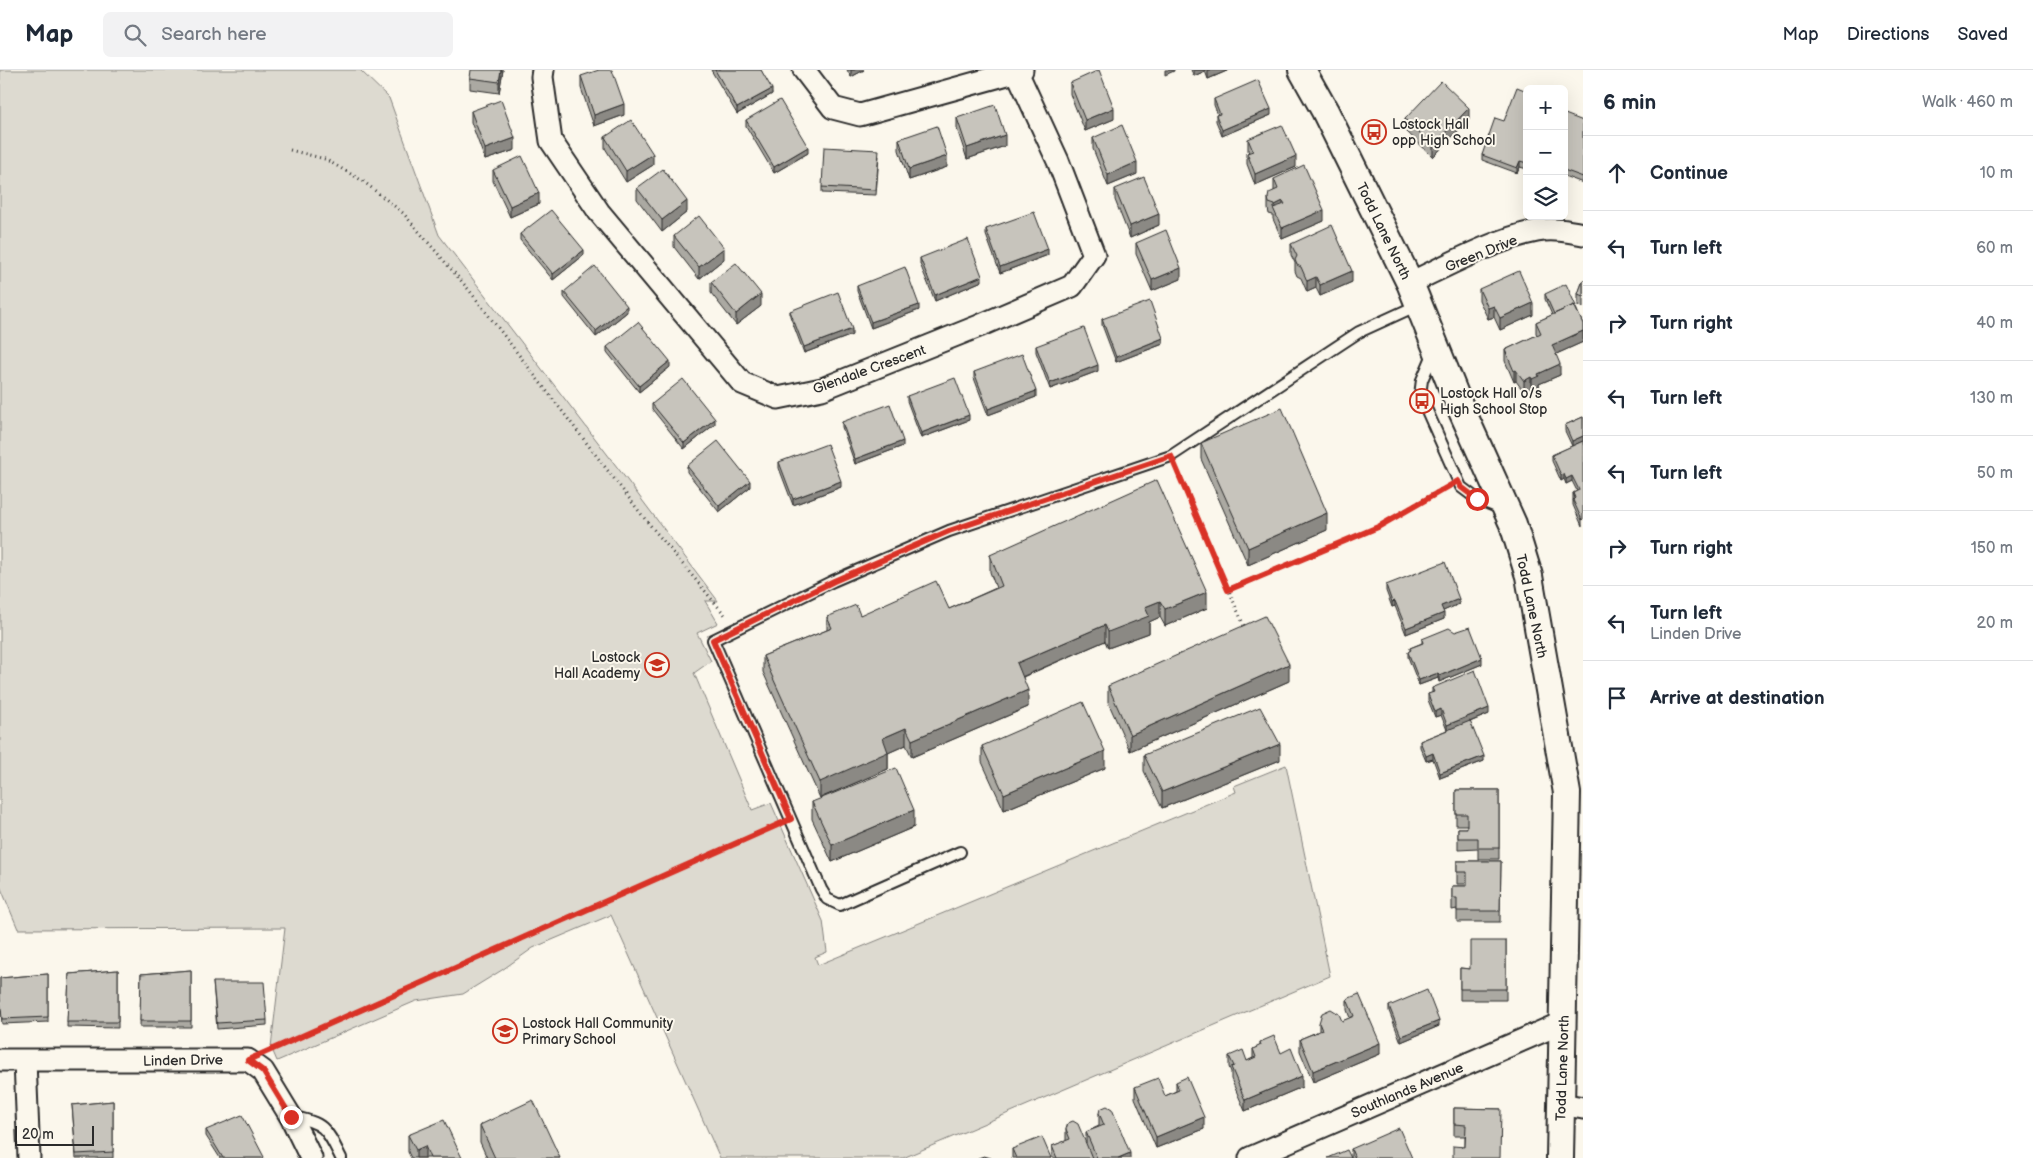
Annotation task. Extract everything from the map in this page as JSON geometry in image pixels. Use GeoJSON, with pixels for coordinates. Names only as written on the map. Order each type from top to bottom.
{"type":"FeatureCollection","features":[{"type":"Feature","properties":{"kind":"street","name":"Glendale Crescent"},"geometry":{"type":"LineString","coordinates":[[543,70],[542,77],[551,141],[599,212],[742,383],[778,398],[822,389],[971,330],[1072,286],[1094,255],[1058,161],[1019,71]]}},
{"type":"Feature","properties":{"kind":"street"},"geometry":{"type":"LineString","coordinates":[[804,70],[833,108],[860,115],[1019,71]]}},
{"type":"Feature","properties":{"kind":"street","name":"Todd Lane North"},"geometry":{"type":"LineString","coordinates":[[1302,70],[1325,111],[1414,294],[1507,512],[1529,576],[1567,793],[1564,1022],[1572,1106],[1560,1158]]}},
{"type":"Feature","properties":{"kind":"street","name":"Green Drive"},"geometry":{"type":"LineString","coordinates":[[1414,294],[1487,248],[1538,231],[1560,230],[1583,234]]}},
{"type":"Feature","properties":{"kind":"street","name":"Southlands Avenue"},"geometry":{"type":"LineString","coordinates":[[1250,1158],[1564,1022]]}},
{"type":"Feature","properties":{"kind":"street","name":"Linden Drive"},"geometry":{"type":"LineString","coordinates":[[0,1060],[248,1060]]}},
{"type":"Feature","properties":{"kind":"street"},"geometry":{"type":"LineString","coordinates":[[248,1060],[263,1071],[291,1117],[311,1158]]}},
{"type":"Feature","properties":{"kind":"street"},"geometry":{"type":"LineString","coordinates":[[25,1061],[29,1158]]}},
{"type":"Feature","properties":{"kind":"lane"},"geometry":{"type":"LineString","coordinates":[[960,852],[840,905],[827,899],[713,640],[834,581],[949,531],[1171,456],[1414,294]]}},
{"type":"Feature","properties":{"kind":"lane"},"geometry":{"type":"LineString","coordinates":[[1436,347],[1422,380],[1420,395],[1461,487],[1477,499],[1507,512]]}},
{"type":"Feature","properties":{"kind":"lane"},"geometry":{"type":"LineString","coordinates":[[291,1117],[308,1119],[328,1131],[341,1158]]}},
{"type":"Feature","properties":{"kind":"path"},"geometry":{"type":"LineString","coordinates":[[290,150],[325,160],[364,181],[403,213],[469,290],[645,519],[737,629]]}},
{"type":"Feature","properties":{"kind":"path"},"geometry":{"type":"LineString","coordinates":[[1171,456],[1246,631]]}},
{"type":"Feature","properties":{"kind":"path"},"geometry":{"type":"LineString","coordinates":[[1228,590],[1378,527],[1458,481]]}},
{"type":"Feature","properties":{"kind":"path"},"geometry":{"type":"LineString","coordinates":[[248,1060],[791,819]]}},
{"type":"Feature","properties":{"kind":"shaded area","name":"Lostock Hall Academy"},"geometry":{"type":"Polygon","coordinates":[[[0,70],[360,70],[389,98],[439,235],[718,601],[705,601],[718,623],[697,633],[711,661],[694,673],[752,810],[771,803],[823,921],[827,952],[815,957],[818,965],[1236,792],[1234,786],[1286,765],[1330,976],[903,1158],[720,1158],[611,915],[533,948],[463,994],[416,1001],[277,1061],[271,1047],[285,928],[18,929],[0,886],[0,70]]]}},
{"type":"Feature","properties":{"kind":"building"},"geometry":{"type":"Polygon","coordinates":[[[471,70],[501,70],[499,82],[470,78],[471,70]]]}},
{"type":"Feature","properties":{"kind":"building"},"geometry":{"type":"Polygon","coordinates":[[[599,70],[612,70],[624,104],[594,115],[581,76],[599,70]]]}},
{"type":"Feature","properties":{"kind":"building"},"geometry":{"type":"Polygon","coordinates":[[[715,70],[761,70],[772,89],[737,108],[715,70]]]}},
{"type":"Feature","properties":{"kind":"building"},"geometry":{"type":"Polygon","coordinates":[[[1099,70],[1114,108],[1085,120],[1070,83],[1099,70]]]}},
{"type":"Feature","properties":{"kind":"building"},"geometry":{"type":"Polygon","coordinates":[[[1258,80],[1271,109],[1222,130],[1216,115],[1220,114],[1214,99],[1258,80]]]}},
{"type":"Feature","properties":{"kind":"building"},"geometry":{"type":"Polygon","coordinates":[[[1441,81],[1469,108],[1433,145],[1405,119],[1441,81]]]}},
{"type":"Feature","properties":{"kind":"building"},"geometry":{"type":"Polygon","coordinates":[[[1517,87],[1523,89],[1523,162],[1520,161],[1517,168],[1482,155],[1495,118],[1504,121],[1517,87]]]}},
{"type":"Feature","properties":{"kind":"building"},"geometry":{"type":"Polygon","coordinates":[[[501,100],[515,138],[485,149],[471,111],[501,100]]]}},
{"type":"Feature","properties":{"kind":"building"},"geometry":{"type":"Polygon","coordinates":[[[780,100],[808,147],[774,167],[746,120],[780,100]]]}},
{"type":"Feature","properties":{"kind":"building"},"geometry":{"type":"Polygon","coordinates":[[[995,105],[1005,135],[967,148],[957,118],[995,105]]]}},
{"type":"Feature","properties":{"kind":"building"},"geometry":{"type":"Polygon","coordinates":[[[1568,115],[1583,121],[1583,177],[1568,171],[1568,115]]]}},
{"type":"Feature","properties":{"kind":"building"},"geometry":{"type":"Polygon","coordinates":[[[631,120],[653,154],[626,171],[605,137],[631,120]]]}},
{"type":"Feature","properties":{"kind":"building"},"geometry":{"type":"Polygon","coordinates":[[[1122,125],[1137,162],[1108,175],[1093,138],[1122,125]]]}},
{"type":"Feature","properties":{"kind":"building"},"geometry":{"type":"Polygon","coordinates":[[[1282,125],[1296,156],[1255,174],[1247,153],[1253,151],[1248,139],[1282,125]]]}},
{"type":"Feature","properties":{"kind":"building"},"geometry":{"type":"Polygon","coordinates":[[[937,126],[947,156],[909,169],[899,139],[937,126]]]}},
{"type":"Feature","properties":{"kind":"building"},"geometry":{"type":"Polygon","coordinates":[[[824,147],[879,150],[876,190],[822,187],[824,147]]]}},
{"type":"Feature","properties":{"kind":"building"},"geometry":{"type":"Polygon","coordinates":[[[522,156],[539,193],[510,206],[493,170],[522,156]]]}},
{"type":"Feature","properties":{"kind":"building"},"geometry":{"type":"Polygon","coordinates":[[[1304,165],[1324,210],[1282,228],[1273,208],[1285,204],[1283,201],[1275,205],[1269,203],[1269,193],[1278,189],[1274,179],[1304,165]]]}},
{"type":"Feature","properties":{"kind":"building"},"geometry":{"type":"Polygon","coordinates":[[[663,169],[687,201],[662,220],[637,188],[663,169]]]}},
{"type":"Feature","properties":{"kind":"building"},"geometry":{"type":"Polygon","coordinates":[[[1144,177],[1159,214],[1130,226],[1115,189],[1144,177]]]}},
{"type":"Feature","properties":{"kind":"building"},"geometry":{"type":"Polygon","coordinates":[[[551,210],[584,250],[553,274],[520,234],[551,210]]]}},
{"type":"Feature","properties":{"kind":"building"},"geometry":{"type":"Polygon","coordinates":[[[1034,212],[1048,249],[1000,267],[986,229],[1034,212]]]}},
{"type":"Feature","properties":{"kind":"building"},"geometry":{"type":"Polygon","coordinates":[[[699,216],[724,248],[699,267],[674,236],[699,216]]]}},
{"type":"Feature","properties":{"kind":"building"},"geometry":{"type":"Polygon","coordinates":[[[1332,225],[1352,271],[1320,285],[1316,277],[1307,281],[1301,267],[1297,265],[1295,260],[1297,256],[1291,244],[1332,225]]]}},
{"type":"Feature","properties":{"kind":"building"},"geometry":{"type":"Polygon","coordinates":[[[1166,230],[1181,268],[1152,280],[1136,243],[1166,230]]]}},
{"type":"Feature","properties":{"kind":"building"},"geometry":{"type":"Polygon","coordinates":[[[968,239],[982,276],[935,295],[920,258],[968,239]]]}},
{"type":"Feature","properties":{"kind":"building"},"geometry":{"type":"Polygon","coordinates":[[[736,263],[761,294],[736,314],[711,282],[736,263]]]}},
{"type":"Feature","properties":{"kind":"building"},"geometry":{"type":"Polygon","coordinates":[[[595,266],[627,306],[596,331],[564,292],[595,266]]]}},
{"type":"Feature","properties":{"kind":"building"},"geometry":{"type":"Polygon","coordinates":[[[905,267],[919,305],[871,322],[857,286],[905,267]]]}},
{"type":"Feature","properties":{"kind":"building"},"geometry":{"type":"Polygon","coordinates":[[[1519,271],[1533,303],[1500,318],[1494,306],[1488,308],[1479,289],[1519,271]]]}},
{"type":"Feature","properties":{"kind":"building"},"geometry":{"type":"Polygon","coordinates":[[[1583,280],[1583,296],[1578,294],[1583,280]]]}},
{"type":"Feature","properties":{"kind":"building"},"geometry":{"type":"Polygon","coordinates":[[[1566,284],[1576,306],[1574,305],[1554,314],[1545,294],[1566,284]]]}},
{"type":"Feature","properties":{"kind":"building"},"geometry":{"type":"Polygon","coordinates":[[[838,292],[852,329],[804,347],[790,311],[838,292]]]}},
{"type":"Feature","properties":{"kind":"building"},"geometry":{"type":"Polygon","coordinates":[[[1150,301],[1163,338],[1116,357],[1102,319],[1150,301]]]}},
{"type":"Feature","properties":{"kind":"building"},"geometry":{"type":"Polygon","coordinates":[[[1574,305],[1583,324],[1583,331],[1552,345],[1560,364],[1538,374],[1539,376],[1532,379],[1531,377],[1524,381],[1516,370],[1514,371],[1505,350],[1541,333],[1536,322],[1574,305]]]}},
{"type":"Feature","properties":{"kind":"building"},"geometry":{"type":"Polygon","coordinates":[[[638,322],[670,361],[639,386],[607,347],[638,322]]]}},
{"type":"Feature","properties":{"kind":"building"},"geometry":{"type":"Polygon","coordinates":[[[1084,328],[1098,365],[1050,383],[1036,346],[1084,328]]]}},
{"type":"Feature","properties":{"kind":"building"},"geometry":{"type":"Polygon","coordinates":[[[1022,354],[1036,391],[988,409],[974,372],[1022,354]]]}},
{"type":"Feature","properties":{"kind":"building"},"geometry":{"type":"Polygon","coordinates":[[[955,378],[969,415],[921,433],[907,396],[955,378]]]}},
{"type":"Feature","properties":{"kind":"building"},"geometry":{"type":"Polygon","coordinates":[[[683,379],[715,419],[684,443],[652,404],[683,379]]]}},
{"type":"Feature","properties":{"kind":"building"},"geometry":{"type":"Polygon","coordinates":[[[890,404],[903,441],[855,459],[842,422],[890,404]]]}},
{"type":"Feature","properties":{"kind":"building"},"geometry":{"type":"Polygon","coordinates":[[[1282,408],[1327,513],[1248,548],[1201,443],[1282,408]]]}},
{"type":"Feature","properties":{"kind":"building"},"geometry":{"type":"Polygon","coordinates":[[[1583,417],[1583,436],[1572,441],[1565,425],[1583,417]]]}},
{"type":"Feature","properties":{"kind":"building"},"geometry":{"type":"Polygon","coordinates":[[[718,441],[750,481],[719,506],[687,466],[718,441]]]}},
{"type":"Feature","properties":{"kind":"building"},"geometry":{"type":"Polygon","coordinates":[[[1583,441],[1582,520],[1573,500],[1575,498],[1573,493],[1579,490],[1572,476],[1566,479],[1564,474],[1561,475],[1552,455],[1583,441]]]}},
{"type":"Feature","properties":{"kind":"building"},"geometry":{"type":"Polygon","coordinates":[[[827,444],[841,481],[793,499],[779,462],[827,444]]]}},
{"type":"Feature","properties":{"kind":"building"},"geometry":{"type":"Polygon","coordinates":[[[1157,480],[1207,592],[1165,609],[1160,601],[1145,607],[1149,616],[1108,632],[1105,625],[1017,663],[1028,690],[912,740],[906,728],[883,738],[888,752],[820,782],[763,656],[832,628],[827,617],[856,605],[860,615],[936,581],[949,609],[1002,586],[990,555],[1157,480]]]}},
{"type":"Feature","properties":{"kind":"building"},"geometry":{"type":"Polygon","coordinates":[[[1445,562],[1459,599],[1441,606],[1444,613],[1406,628],[1395,601],[1392,602],[1386,585],[1445,562]]]}},
{"type":"Feature","properties":{"kind":"building"},"geometry":{"type":"Polygon","coordinates":[[[1265,616],[1289,664],[1130,735],[1108,686],[1265,616]]]}},
{"type":"Feature","properties":{"kind":"building"},"geometry":{"type":"Polygon","coordinates":[[[1470,627],[1482,658],[1439,676],[1438,673],[1419,680],[1408,652],[1411,650],[1410,648],[1423,643],[1422,639],[1449,628],[1455,632],[1470,627]]]}},
{"type":"Feature","properties":{"kind":"building"},"geometry":{"type":"Polygon","coordinates":[[[1475,670],[1489,708],[1447,725],[1441,709],[1435,712],[1428,694],[1434,692],[1432,688],[1475,670]]]}},
{"type":"Feature","properties":{"kind":"building"},"geometry":{"type":"Polygon","coordinates":[[[1083,702],[1105,751],[1004,794],[982,746],[1083,702]]]}},
{"type":"Feature","properties":{"kind":"building"},"geometry":{"type":"Polygon","coordinates":[[[1260,707],[1280,744],[1162,792],[1144,755],[1260,707]]]}},
{"type":"Feature","properties":{"kind":"building"},"geometry":{"type":"Polygon","coordinates":[[[1470,721],[1484,756],[1440,773],[1433,753],[1426,756],[1420,741],[1470,721]]]}},
{"type":"Feature","properties":{"kind":"building"},"geometry":{"type":"Polygon","coordinates":[[[896,768],[914,810],[832,845],[812,802],[896,768]]]}},
{"type":"Feature","properties":{"kind":"building"},"geometry":{"type":"Polygon","coordinates":[[[1456,790],[1499,790],[1499,848],[1478,848],[1478,838],[1458,838],[1458,828],[1467,828],[1467,814],[1456,814],[1456,790]]]}},
{"type":"Feature","properties":{"kind":"building"},"geometry":{"type":"Polygon","coordinates":[[[1457,861],[1501,861],[1500,911],[1457,911],[1457,898],[1452,898],[1452,886],[1467,886],[1467,872],[1457,872],[1457,861]]]}},
{"type":"Feature","properties":{"kind":"building"},"geometry":{"type":"Polygon","coordinates":[[[1470,941],[1506,941],[1506,989],[1460,989],[1460,968],[1470,969],[1470,941]]]}},
{"type":"Feature","properties":{"kind":"building"},"geometry":{"type":"Polygon","coordinates":[[[118,970],[118,1022],[67,1022],[69,974],[118,970]]]}},
{"type":"Feature","properties":{"kind":"building"},"geometry":{"type":"Polygon","coordinates":[[[191,970],[191,1021],[140,1021],[141,974],[191,970]]]}},
{"type":"Feature","properties":{"kind":"building"},"geometry":{"type":"Polygon","coordinates":[[[48,974],[48,1017],[2,1019],[0,978],[48,974]]]}},
{"type":"Feature","properties":{"kind":"building"},"geometry":{"type":"Polygon","coordinates":[[[213,982],[264,982],[267,1020],[217,1023],[213,982]]]}},
{"type":"Feature","properties":{"kind":"building"},"geometry":{"type":"Polygon","coordinates":[[[1427,990],[1439,1021],[1401,1036],[1389,1006],[1427,990]]]}},
{"type":"Feature","properties":{"kind":"building"},"geometry":{"type":"Polygon","coordinates":[[[1359,994],[1380,1043],[1313,1071],[1300,1039],[1322,1030],[1319,1023],[1322,1013],[1331,1009],[1339,1014],[1342,1021],[1354,1016],[1347,999],[1359,994]]]}},
{"type":"Feature","properties":{"kind":"building"},"geometry":{"type":"Polygon","coordinates":[[[1274,1036],[1281,1053],[1291,1048],[1302,1076],[1245,1100],[1231,1067],[1234,1066],[1229,1056],[1243,1050],[1247,1061],[1256,1057],[1253,1049],[1261,1045],[1260,1042],[1274,1036]]]}},
{"type":"Feature","properties":{"kind":"building"},"geometry":{"type":"Polygon","coordinates":[[[1187,1077],[1204,1117],[1156,1137],[1135,1087],[1158,1078],[1165,1096],[1179,1090],[1176,1082],[1187,1077]]]}},
{"type":"Feature","properties":{"kind":"building"},"geometry":{"type":"Polygon","coordinates":[[[533,1100],[560,1158],[495,1158],[480,1125],[533,1100]]]}},
{"type":"Feature","properties":{"kind":"building"},"geometry":{"type":"Polygon","coordinates":[[[113,1101],[113,1152],[76,1154],[72,1105],[113,1101]]]}},
{"type":"Feature","properties":{"kind":"building"},"geometry":{"type":"Polygon","coordinates":[[[1107,1106],[1112,1109],[1130,1153],[1118,1158],[1097,1158],[1086,1132],[1104,1125],[1099,1113],[1100,1109],[1107,1106]]]}},
{"type":"Feature","properties":{"kind":"building"},"geometry":{"type":"Polygon","coordinates":[[[1454,1108],[1501,1109],[1500,1158],[1453,1158],[1453,1146],[1465,1147],[1466,1125],[1454,1124],[1454,1108]]]}},
{"type":"Feature","properties":{"kind":"building"},"geometry":{"type":"Polygon","coordinates":[[[242,1115],[263,1158],[223,1158],[206,1130],[242,1115]]]}},
{"type":"Feature","properties":{"kind":"building"},"geometry":{"type":"Polygon","coordinates":[[[444,1120],[462,1158],[430,1158],[425,1146],[416,1150],[408,1135],[444,1120]]]}},
{"type":"Feature","properties":{"kind":"building"},"geometry":{"type":"Polygon","coordinates":[[[1073,1121],[1078,1124],[1092,1158],[1057,1158],[1052,1146],[1070,1139],[1066,1129],[1068,1123],[1073,1121]]]}},
{"type":"Feature","properties":{"kind":"building"},"geometry":{"type":"Polygon","coordinates":[[[1399,1128],[1412,1158],[1355,1158],[1351,1149],[1399,1128]]]}},
{"type":"Feature","properties":{"kind":"building"},"geometry":{"type":"Polygon","coordinates":[[[1042,1137],[1051,1158],[1016,1158],[1012,1149],[1042,1137]]]}},
{"type":"Feature","properties":{"kind":"building"},"geometry":{"type":"Polygon","coordinates":[[[1347,1150],[1351,1158],[1328,1158],[1347,1150]]]}},
{"type":"Feature","properties":{"kind":"place","name":"Lostock Hall opp High School"},"geometry":{"type":"Point","coordinates":[1374,132]}},
{"type":"Feature","properties":{"kind":"place","name":"Lostock Hall o/s High School Stop"},"geometry":{"type":"Point","coordinates":[1422,401]}},
{"type":"Feature","properties":{"kind":"place","name":"Lostock Hall Academy"},"geometry":{"type":"Point","coordinates":[657,665]}},
{"type":"Feature","properties":{"kind":"place","name":"Lostock Hall Community Primary School"},"geometry":{"type":"Point","coordinates":[505,1031]}},
{"type":"Feature","properties":{"kind":"route"},"geometry":{"type":"LineString","coordinates":[[291,1117],[263,1071],[248,1060],[791,819],[713,640],[834,581],[949,531],[1171,456],[1228,590],[1378,527],[1458,481],[1461,487],[1477,499]]}}]}
